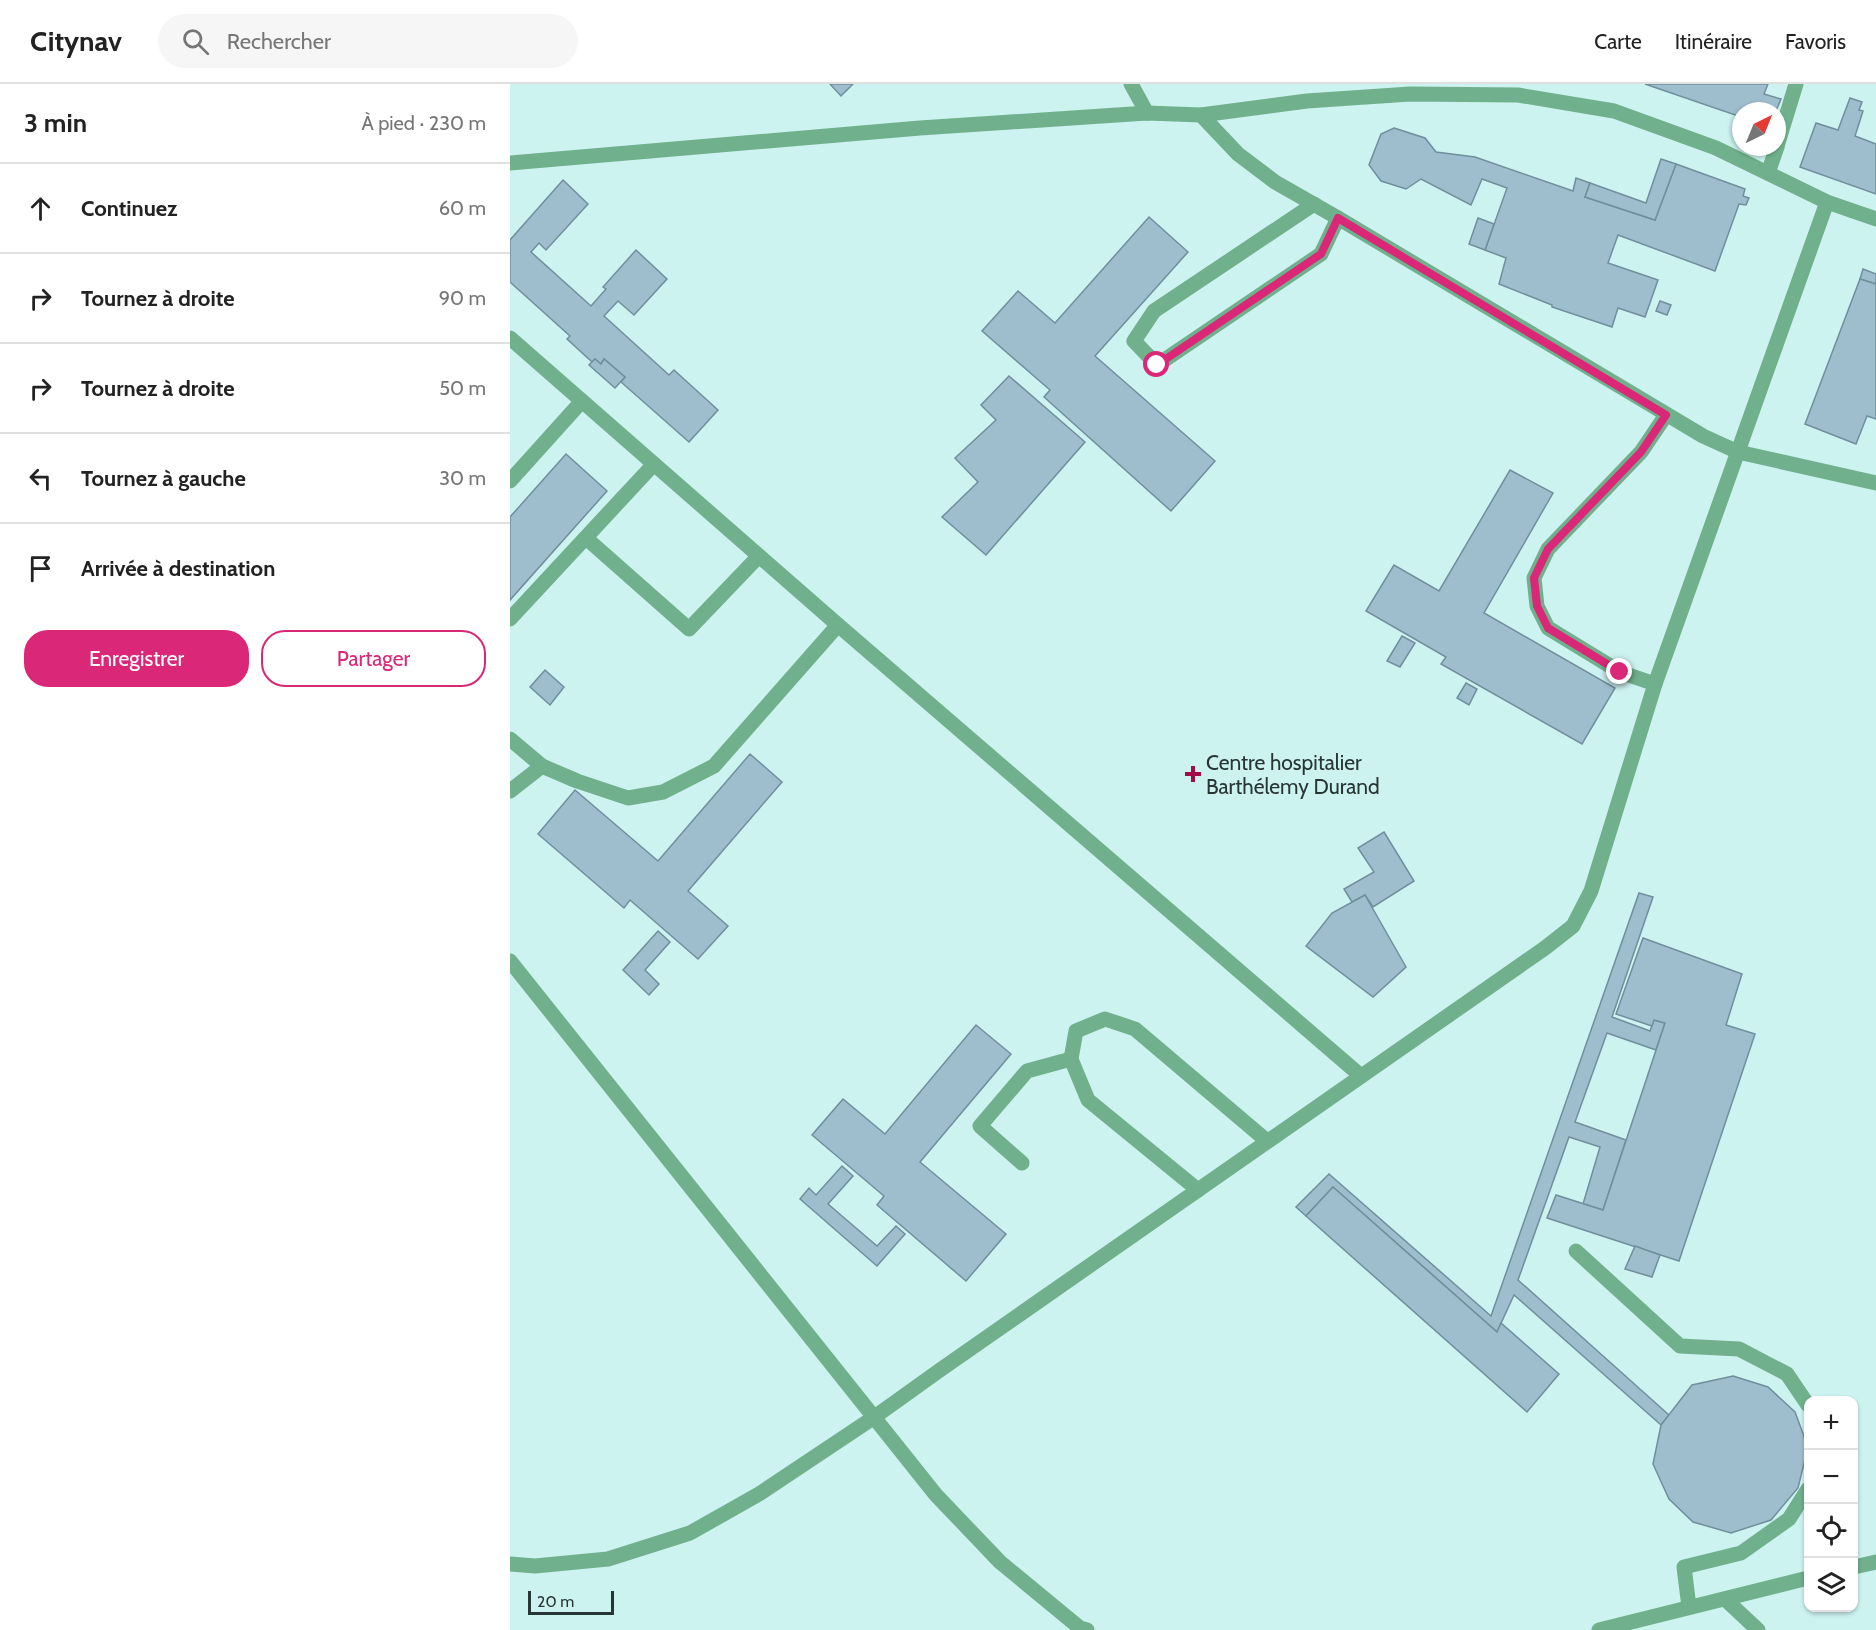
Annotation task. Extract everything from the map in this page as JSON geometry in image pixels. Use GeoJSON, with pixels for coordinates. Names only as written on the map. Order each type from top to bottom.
{"type":"FeatureCollection","features":[{"type":"Feature","properties":{"kind":"lane"},"geometry":{"type":"LineString","coordinates":[[1131,84],[1147,113]]}},
{"type":"Feature","properties":{"kind":"lane"},"geometry":{"type":"LineString","coordinates":[[1786,117],[1796,84]]}},
{"type":"Feature","properties":{"kind":"lane"},"geometry":{"type":"LineString","coordinates":[[510,163],[909,129],[1147,113],[1201,115],[1307,101],[1410,94],[1518,95],[1614,111],[1716,148],[1827,202],[1876,219]]}},
{"type":"Feature","properties":{"kind":"lane"},"geometry":{"type":"LineString","coordinates":[[1201,115],[1238,154],[1275,182],[1703,436],[1738,452],[1876,483]]}},
{"type":"Feature","properties":{"kind":"lane"},"geometry":{"type":"LineString","coordinates":[[1768,173],[1774,156]]}},
{"type":"Feature","properties":{"kind":"lane"},"geometry":{"type":"LineString","coordinates":[[510,1564],[535,1566],[608,1559],[690,1533],[759,1494],[873,1418],[1545,948],[1573,926],[1591,891],[1655,684],[1827,202]]}},
{"type":"Feature","properties":{"kind":"lane"},"geometry":{"type":"LineString","coordinates":[[1314,204],[1154,311],[1134,341],[1157,365],[1321,254],[1338,218]]}},
{"type":"Feature","properties":{"kind":"lane"},"geometry":{"type":"LineString","coordinates":[[510,338],[838,625],[1361,1076]]}},
{"type":"Feature","properties":{"kind":"lane"},"geometry":{"type":"LineString","coordinates":[[510,481],[582,401]]}},
{"type":"Feature","properties":{"kind":"lane"},"geometry":{"type":"LineString","coordinates":[[1655,684],[1620,672],[1548,628],[1537,606],[1534,578],[1548,549],[1641,452],[1666,415]]}},
{"type":"Feature","properties":{"kind":"lane"},"geometry":{"type":"LineString","coordinates":[[510,619],[654,464]]}},
{"type":"Feature","properties":{"kind":"lane"},"geometry":{"type":"LineString","coordinates":[[586,538],[689,629],[759,556]]}},
{"type":"Feature","properties":{"kind":"lane"},"geometry":{"type":"LineString","coordinates":[[510,739],[542,766],[577,781],[628,798],[663,792],[714,766],[838,625]]}},
{"type":"Feature","properties":{"kind":"lane"},"geometry":{"type":"LineString","coordinates":[[510,791],[542,766]]}},
{"type":"Feature","properties":{"kind":"lane"},"geometry":{"type":"LineString","coordinates":[[510,961],[936,1495],[1000,1562],[1083,1629]]}},
{"type":"Feature","properties":{"kind":"lane"},"geometry":{"type":"LineString","coordinates":[[1198,1190],[1088,1100],[1071,1059],[1076,1031],[1105,1020],[1136,1029],[1268,1142]]}},
{"type":"Feature","properties":{"kind":"lane"},"geometry":{"type":"LineString","coordinates":[[1022,1163],[980,1126],[1027,1071],[1071,1059]]}},
{"type":"Feature","properties":{"kind":"lane"},"geometry":{"type":"LineString","coordinates":[[1576,1251],[1680,1346],[1738,1350],[1787,1374],[1804,1398]]}},
{"type":"Feature","properties":{"kind":"lane"},"geometry":{"type":"LineString","coordinates":[[1689,1607],[1684,1566],[1741,1553],[1789,1519],[1804,1496]]}},
{"type":"Feature","properties":{"kind":"lane"},"geometry":{"type":"LineString","coordinates":[[1858,1566],[1876,1562]]}},
{"type":"Feature","properties":{"kind":"lane"},"geometry":{"type":"LineString","coordinates":[[1599,1630],[1804,1579]]}},
{"type":"Feature","properties":{"kind":"lane"},"geometry":{"type":"LineString","coordinates":[[1725,1599],[1758,1630]]}},
{"type":"Feature","properties":{"kind":"building"},"geometry":{"type":"Polygon","coordinates":[[[830,84],[853,84],[841,96],[830,84]]]}},
{"type":"Feature","properties":{"kind":"building"},"geometry":{"type":"Polygon","coordinates":[[[1645,84],[1768,84],[1764,94],[1781,99],[1780,102],[1732,102],[1732,114],[1645,84]]]}},
{"type":"Feature","properties":{"kind":"building"},"geometry":{"type":"Polygon","coordinates":[[[1850,98],[1862,102],[1859,110],[1863,111],[1855,136],[1876,144],[1876,194],[1800,167],[1816,123],[1838,130],[1850,98]]]}},
{"type":"Feature","properties":{"kind":"building"},"geometry":{"type":"Polygon","coordinates":[[[1394,128],[1425,138],[1436,152],[1475,157],[1573,191],[1576,178],[1590,183],[1585,197],[1655,220],[1676,164],[1745,189],[1743,196],[1749,198],[1746,205],[1739,204],[1715,271],[1618,235],[1608,263],[1658,280],[1645,317],[1618,308],[1612,327],[1552,307],[1552,305],[1499,284],[1506,258],[1485,250],[1507,188],[1482,179],[1471,205],[1421,179],[1406,189],[1381,181],[1369,165],[1381,134],[1394,128]]]}},
{"type":"Feature","properties":{"kind":"building"},"geometry":{"type":"Polygon","coordinates":[[[1661,159],[1676,164],[1655,220],[1585,197],[1590,183],[1646,203],[1661,159]]]}},
{"type":"Feature","properties":{"kind":"building"},"geometry":{"type":"Polygon","coordinates":[[[563,180],[588,204],[546,250],[539,243],[531,252],[591,306],[606,289],[603,287],[636,250],[667,279],[634,315],[618,301],[604,316],[669,375],[674,370],[718,410],[689,442],[621,382],[625,377],[604,359],[601,364],[595,359],[592,362],[567,339],[570,336],[510,282],[510,240],[563,180]]]}},
{"type":"Feature","properties":{"kind":"building"},"geometry":{"type":"Polygon","coordinates":[[[1149,217],[1188,252],[1095,356],[1215,461],[1171,511],[1044,397],[1050,390],[982,331],[1018,291],[1055,323],[1149,217]]]}},
{"type":"Feature","properties":{"kind":"building"},"geometry":{"type":"Polygon","coordinates":[[[1478,218],[1494,224],[1485,250],[1469,244],[1478,218]]]}},
{"type":"Feature","properties":{"kind":"building"},"geometry":{"type":"Polygon","coordinates":[[[1863,269],[1876,274],[1876,284],[1860,279],[1863,269]]]}},
{"type":"Feature","properties":{"kind":"building"},"geometry":{"type":"Polygon","coordinates":[[[1860,279],[1876,284],[1876,419],[1867,416],[1856,444],[1805,424],[1860,279]]]}},
{"type":"Feature","properties":{"kind":"building"},"geometry":{"type":"Polygon","coordinates":[[[1660,301],[1671,305],[1667,315],[1656,311],[1660,301]]]}},
{"type":"Feature","properties":{"kind":"building"},"geometry":{"type":"Polygon","coordinates":[[[595,359],[601,364],[604,359],[625,377],[615,388],[589,365],[595,359]]]}},
{"type":"Feature","properties":{"kind":"building"},"geometry":{"type":"Polygon","coordinates":[[[1009,376],[1085,442],[986,555],[942,517],[978,482],[955,458],[996,420],[981,405],[1009,376]]]}},
{"type":"Feature","properties":{"kind":"building"},"geometry":{"type":"Polygon","coordinates":[[[566,454],[607,491],[510,600],[510,517],[566,454]]]}},
{"type":"Feature","properties":{"kind":"building"},"geometry":{"type":"Polygon","coordinates":[[[1510,470],[1553,493],[1484,613],[1615,688],[1582,744],[1441,664],[1446,657],[1366,611],[1394,565],[1439,591],[1510,470]]]}},
{"type":"Feature","properties":{"kind":"building"},"geometry":{"type":"Polygon","coordinates":[[[1402,636],[1415,643],[1400,667],[1387,661],[1402,636]]]}},
{"type":"Feature","properties":{"kind":"building"},"geometry":{"type":"Polygon","coordinates":[[[545,670],[564,687],[550,705],[530,687],[545,670]]]}},
{"type":"Feature","properties":{"kind":"building"},"geometry":{"type":"Polygon","coordinates":[[[1466,683],[1477,689],[1469,705],[1457,698],[1466,683]]]}},
{"type":"Feature","properties":{"kind":"building"},"geometry":{"type":"Polygon","coordinates":[[[750,754],[782,782],[688,891],[728,926],[698,959],[630,900],[624,908],[538,834],[575,790],[658,861],[750,754]]]}},
{"type":"Feature","properties":{"kind":"building"},"geometry":{"type":"Polygon","coordinates":[[[1384,832],[1414,881],[1373,907],[1365,895],[1352,902],[1344,889],[1374,872],[1358,848],[1384,832]]]}},
{"type":"Feature","properties":{"kind":"building"},"geometry":{"type":"Polygon","coordinates":[[[1639,893],[1653,897],[1612,1017],[1650,1031],[1654,1020],[1665,1023],[1656,1050],[1607,1033],[1575,1122],[1626,1140],[1603,1210],[1583,1204],[1600,1147],[1569,1137],[1518,1280],[1669,1415],[1661,1425],[1514,1295],[1497,1332],[1333,1187],[1306,1216],[1296,1207],[1329,1174],[1491,1316],[1639,893]]]}},
{"type":"Feature","properties":{"kind":"building"},"geometry":{"type":"Polygon","coordinates":[[[1365,895],[1406,967],[1373,997],[1306,946],[1332,913],[1365,895]]]}},
{"type":"Feature","properties":{"kind":"building"},"geometry":{"type":"Polygon","coordinates":[[[658,931],[670,942],[645,970],[659,984],[649,995],[623,970],[658,931]]]}},
{"type":"Feature","properties":{"kind":"building"},"geometry":{"type":"Polygon","coordinates":[[[1643,938],[1742,974],[1726,1025],[1755,1034],[1679,1261],[1547,1218],[1556,1195],[1603,1210],[1665,1023],[1654,1020],[1652,1026],[1616,1014],[1643,938]]]}},
{"type":"Feature","properties":{"kind":"building"},"geometry":{"type":"Polygon","coordinates":[[[976,1025],[1011,1054],[920,1162],[1006,1234],[966,1281],[877,1205],[884,1196],[812,1135],[843,1099],[885,1134],[976,1025]]]}},
{"type":"Feature","properties":{"kind":"building"},"geometry":{"type":"Polygon","coordinates":[[[842,1166],[853,1176],[828,1204],[877,1246],[896,1226],[905,1234],[877,1266],[800,1199],[809,1188],[816,1195],[842,1166]]]}},
{"type":"Feature","properties":{"kind":"building"},"geometry":{"type":"Polygon","coordinates":[[[1333,1187],[1497,1332],[1501,1323],[1559,1374],[1527,1412],[1306,1216],[1333,1187]]]}},
{"type":"Feature","properties":{"kind":"building"},"geometry":{"type":"Polygon","coordinates":[[[1635,1246],[1660,1255],[1652,1277],[1625,1269],[1635,1246]]]}},
{"type":"Feature","properties":{"kind":"building"},"geometry":{"type":"Polygon","coordinates":[[[1733,1376],[1768,1387],[1795,1412],[1804,1436],[1804,1463],[1798,1488],[1771,1520],[1731,1533],[1693,1522],[1669,1499],[1653,1464],[1661,1425],[1692,1385],[1733,1376]]]}},
{"type":"Feature","properties":{"kind":"place","name":"Centre hospitalier Barthélemy Durand"},"geometry":{"type":"Point","coordinates":[1193,774]}},
{"type":"Feature","properties":{"kind":"route"},"geometry":{"type":"LineString","coordinates":[[1157,365],[1321,254],[1338,218],[1666,415],[1641,452],[1548,549],[1534,578],[1537,606],[1548,628],[1620,672]]}}]}
